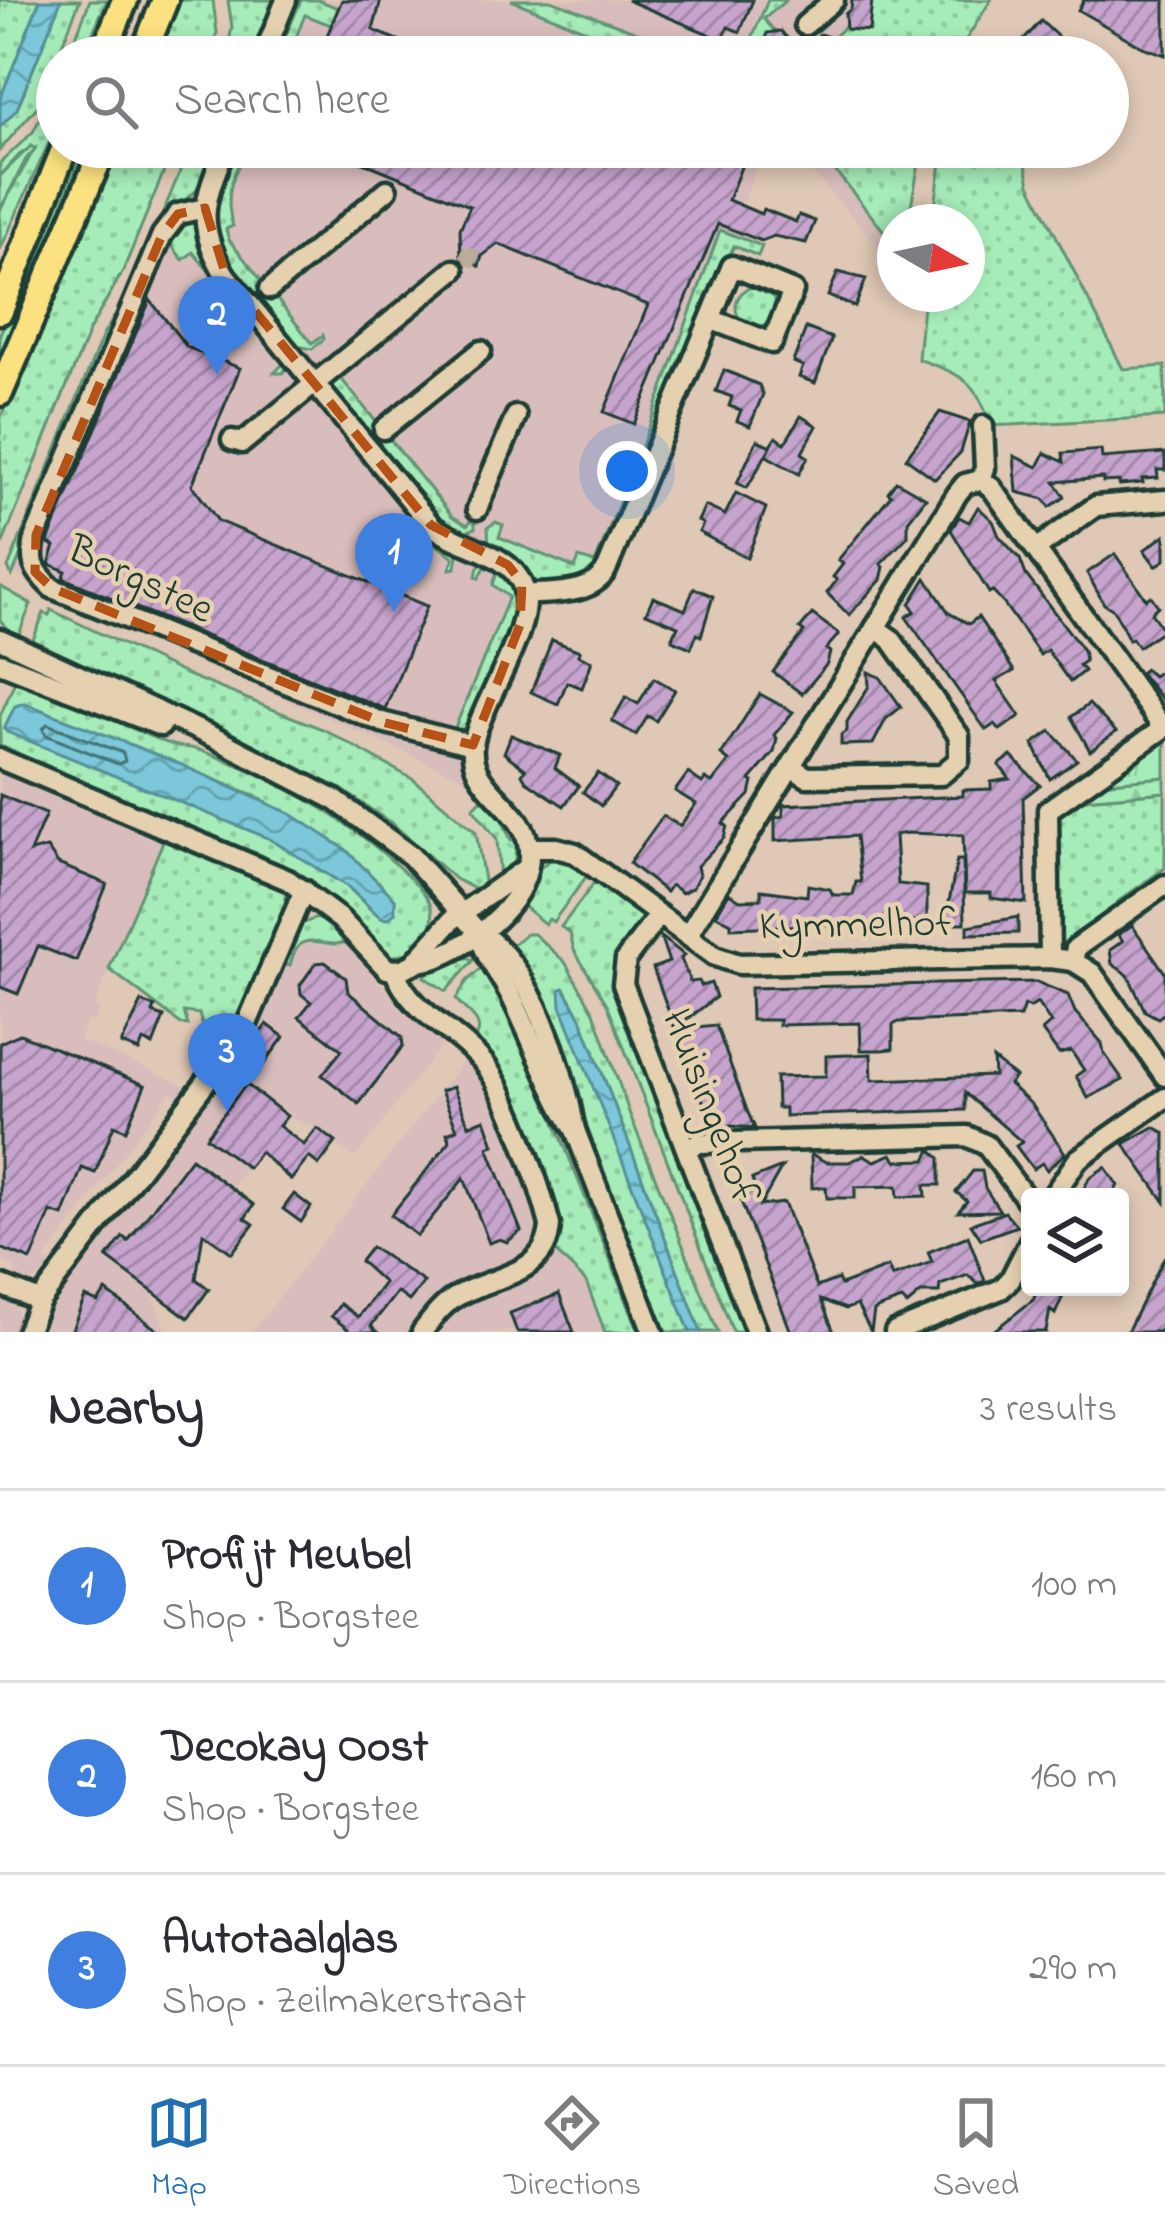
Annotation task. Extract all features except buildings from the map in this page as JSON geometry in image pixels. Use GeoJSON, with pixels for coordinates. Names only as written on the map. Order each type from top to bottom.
{"type":"FeatureCollection","features":[{"type":"Feature","properties":{"kind":"main road"},"geometry":{"type":"LineString","coordinates":[[110,36],[125,0]]}},
{"type":"Feature","properties":{"kind":"main road"},"geometry":{"type":"LineString","coordinates":[[150,36],[165,0]]}},
{"type":"Feature","properties":{"kind":"main road"},"geometry":{"type":"LineString","coordinates":[[0,311],[57,168]]}},
{"type":"Feature","properties":{"kind":"main road"},"geometry":{"type":"LineString","coordinates":[[0,392],[95,168]]}},
{"type":"Feature","properties":{"kind":"main road"},"geometry":{"type":"LineString","coordinates":[[0,266],[29,239]]}},
{"type":"Feature","properties":{"kind":"street"},"geometry":{"type":"LineString","coordinates":[[271,36],[286,0]]}},
{"type":"Feature","properties":{"kind":"street"},"geometry":{"type":"LineString","coordinates":[[805,25],[835,0]]}},
{"type":"Feature","properties":{"kind":"street"},"geometry":{"type":"LineString","coordinates":[[219,168],[205,208],[207,239],[226,276],[431,525],[449,540],[508,565],[526,596],[520,626],[472,745],[478,776],[519,819],[529,848],[525,869],[517,895],[479,933],[432,961],[415,962]]}},
{"type":"Feature","properties":{"kind":"street"},"geometry":{"type":"LineString","coordinates":[[270,289],[387,190]]}},
{"type":"Feature","properties":{"kind":"street","name":"Borgstee"},"geometry":{"type":"LineString","coordinates":[[205,208],[178,214],[162,236],[36,535],[30,555],[35,572],[58,591],[382,722],[472,745]]}},
{"type":"Feature","properties":{"kind":"street"},"geometry":{"type":"LineString","coordinates":[[526,596],[592,586],[604,575],[710,319],[732,266],[793,291],[772,343],[710,319]]}},
{"type":"Feature","properties":{"kind":"street"},"geometry":{"type":"LineString","coordinates":[[232,440],[242,443],[454,270]]}},
{"type":"Feature","properties":{"kind":"street"},"geometry":{"type":"LineString","coordinates":[[384,429],[482,351]]}},
{"type":"Feature","properties":{"kind":"street"},"geometry":{"type":"LineString","coordinates":[[477,509],[516,416]]}},
{"type":"Feature","properties":{"kind":"street"},"geometry":{"type":"LineString","coordinates":[[981,480],[983,427]]}},
{"type":"Feature","properties":{"kind":"street"},"geometry":{"type":"LineString","coordinates":[[981,480],[992,488],[1164,728],[1048,810],[1050,958]]}},
{"type":"Feature","properties":{"kind":"street"},"geometry":{"type":"LineString","coordinates":[[687,936],[957,494],[965,484],[981,480]]}},
{"type":"Feature","properties":{"kind":"street"},"geometry":{"type":"LineString","coordinates":[[1036,549],[1096,506],[1165,500]]}},
{"type":"Feature","properties":{"kind":"street"},"geometry":{"type":"LineString","coordinates":[[791,767],[807,777],[941,775],[959,760],[959,736],[891,639],[875,628]]}},
{"type":"Feature","properties":{"kind":"street"},"geometry":{"type":"LineString","coordinates":[[0,639],[335,800],[411,856],[479,933],[483,953],[510,992],[575,1130],[653,1332]]}},
{"type":"Feature","properties":{"kind":"street"},"geometry":{"type":"LineString","coordinates":[[0,662],[272,767]]}},
{"type":"Feature","properties":{"kind":"street"},"geometry":{"type":"LineString","coordinates":[[0,759],[272,872],[304,890],[340,920],[380,964],[394,970],[406,969],[462,911],[525,869]]}},
{"type":"Feature","properties":{"kind":"street","name":"Kymmelhof"},"geometry":{"type":"LineString","coordinates":[[529,848],[575,853],[715,956],[740,964],[1073,961]]}},
{"type":"Feature","properties":{"kind":"street"},"geometry":{"type":"LineString","coordinates":[[1165,885],[1076,948],[1073,961],[1092,973],[1165,1076]]}},
{"type":"Feature","properties":{"kind":"street"},"geometry":{"type":"LineString","coordinates":[[27,1332],[40,1301],[243,1034],[304,890]]}},
{"type":"Feature","properties":{"kind":"street","name":"Huisingehof"},"geometry":{"type":"LineString","coordinates":[[659,915],[626,959],[621,976],[756,1332]]}},
{"type":"Feature","properties":{"kind":"street"},"geometry":{"type":"LineString","coordinates":[[394,970],[401,988],[419,1010],[473,1052],[496,1080],[550,1226],[549,1240],[531,1266],[459,1294],[422,1332]]}},
{"type":"Feature","properties":{"kind":"street"},"geometry":{"type":"LineString","coordinates":[[1058,1188],[1078,1159],[1165,1098]]}},
{"type":"Feature","properties":{"kind":"street"},"geometry":{"type":"LineString","coordinates":[[686,1148],[700,1143],[967,1136],[986,1145],[1021,1192]]}},
{"type":"Feature","properties":{"kind":"street"},"geometry":{"type":"LineString","coordinates":[[895,1332],[1000,1289],[1021,1259]]}},
{"type":"Feature","properties":{"kind":"street"},"geometry":{"type":"LineString","coordinates":[[0,1285],[40,1301]]}},
{"type":"Feature","properties":{"kind":"highlighted area"},"geometry":{"type":"Polygon","coordinates":[[[205,208],[226,276],[431,525],[508,565],[522,583],[520,625],[473,745],[382,722],[52,588],[35,572],[36,535],[162,235],[178,214],[205,208]]]}},
{"type":"Feature","properties":{"kind":"shaded area"},"geometry":{"type":"Polygon","coordinates":[[[290,0],[991,0],[968,36],[276,36],[290,0]]]}},
{"type":"Feature","properties":{"kind":"shaded area"},"geometry":{"type":"Polygon","coordinates":[[[224,168],[756,168],[601,585],[535,606],[471,782],[50,594],[9,569],[107,329],[168,201],[213,196],[224,168]]]}},
{"type":"Feature","properties":{"kind":"shaded area"},"geometry":{"type":"Polygon","coordinates":[[[809,168],[918,168],[911,204],[877,204],[877,245],[809,168]]]}},
{"type":"Feature","properties":{"kind":"shaded area"},"geometry":{"type":"Polygon","coordinates":[[[0,770],[165,837],[94,1006],[99,1009],[95,1022],[87,1020],[79,1040],[191,1088],[180,1102],[171,1091],[44,1260],[54,1269],[30,1283],[12,1280],[17,1268],[0,1261],[0,770]]]}},
{"type":"Feature","properties":{"kind":"shaded area"},"geometry":{"type":"Polygon","coordinates":[[[313,918],[329,922],[342,933],[392,998],[445,1041],[355,1158],[317,1128],[287,1116],[151,1291],[167,1332],[37,1332],[50,1307],[243,1048],[294,934],[300,924],[313,918]]]}},
{"type":"Feature","properties":{"kind":"shaded area"},"geometry":{"type":"Polygon","coordinates":[[[492,1039],[621,1332],[252,1332],[465,1059],[492,1039]]]}},
{"type":"Feature","properties":{"kind":"shaded area"},"geometry":{"type":"Polygon","coordinates":[[[0,1296],[17,1310],[18,1332],[0,1332],[0,1296]]]}},
{"type":"Feature","properties":{"kind":"green space"},"geometry":{"type":"Polygon","coordinates":[[[0,0],[40,0],[0,99],[0,0]]]}},
{"type":"Feature","properties":{"kind":"green space"},"geometry":{"type":"Polygon","coordinates":[[[61,0],[80,0],[66,36],[46,36],[61,0]]]}},
{"type":"Feature","properties":{"kind":"green space"},"geometry":{"type":"Polygon","coordinates":[[[90,0],[107,0],[91,36],[76,36],[90,0]]]}},
{"type":"Feature","properties":{"kind":"green space"},"geometry":{"type":"Polygon","coordinates":[[[176,0],[213,0],[216,36],[161,36],[176,0]]]}},
{"type":"Feature","properties":{"kind":"green space"},"geometry":{"type":"Polygon","coordinates":[[[228,0],[277,0],[262,36],[230,36],[228,0]]]}},
{"type":"Feature","properties":{"kind":"green space"},"geometry":{"type":"Polygon","coordinates":[[[301,0],[338,8],[331,25],[305,15],[296,36],[286,36],[301,0]]]}},
{"type":"Feature","properties":{"kind":"green space"},"geometry":{"type":"Polygon","coordinates":[[[511,0],[551,0],[648,36],[601,36],[511,0]]]}},
{"type":"Feature","properties":{"kind":"green space"},"geometry":{"type":"Polygon","coordinates":[[[768,0],[786,0],[764,19],[779,36],[753,36],[768,0]]]}},
{"type":"Feature","properties":{"kind":"green space"},"geometry":{"type":"Polygon","coordinates":[[[873,0],[991,0],[968,36],[834,36],[873,0]]]}},
{"type":"Feature","properties":{"kind":"green space"},"geometry":{"type":"Polygon","coordinates":[[[36,62],[36,108],[0,150],[0,127],[17,109],[36,62]]]}},
{"type":"Feature","properties":{"kind":"green space"},"geometry":{"type":"Polygon","coordinates":[[[36,126],[37,168],[0,250],[0,210],[35,148],[22,152],[0,176],[0,163],[36,126]]]}},
{"type":"Feature","properties":{"kind":"green space"},"geometry":{"type":"Polygon","coordinates":[[[31,146],[35,149],[0,210],[0,176],[31,146]]]}},
{"type":"Feature","properties":{"kind":"green space"},"geometry":{"type":"Polygon","coordinates":[[[67,168],[77,168],[0,365],[0,334],[67,168]]]}},
{"type":"Feature","properties":{"kind":"green space"},"geometry":{"type":"Polygon","coordinates":[[[106,168],[165,168],[123,271],[90,329],[2,545],[0,419],[106,168]]]}},
{"type":"Feature","properties":{"kind":"green space"},"geometry":{"type":"Polygon","coordinates":[[[181,168],[209,168],[202,186],[175,208],[135,281],[181,168]]]}},
{"type":"Feature","properties":{"kind":"green space"},"geometry":{"type":"Polygon","coordinates":[[[226,168],[237,168],[231,184],[229,240],[312,343],[323,335],[312,349],[297,346],[223,252],[213,220],[226,168]]]}},
{"type":"Feature","properties":{"kind":"green space"},"geometry":{"type":"Polygon","coordinates":[[[833,168],[918,168],[911,204],[877,204],[877,223],[833,168]]]}},
{"type":"Feature","properties":{"kind":"green space"},"geometry":{"type":"Polygon","coordinates":[[[940,168],[1027,168],[1030,184],[1123,369],[1165,366],[1165,417],[990,426],[980,398],[966,381],[918,359],[922,312],[985,312],[985,204],[935,204],[940,168]]]}},
{"type":"Feature","properties":{"kind":"green space"},"geometry":{"type":"Polygon","coordinates":[[[184,220],[195,222],[209,263],[289,364],[283,373],[274,373],[284,363],[193,252],[183,260],[167,240],[184,220]]]}},
{"type":"Feature","properties":{"kind":"green space"},"geometry":{"type":"Polygon","coordinates":[[[720,230],[762,246],[758,256],[734,246],[724,258],[598,571],[586,580],[541,585],[508,555],[489,546],[488,527],[496,522],[503,525],[499,537],[575,568],[579,558],[595,563],[720,230]]]}},
{"type":"Feature","properties":{"kind":"green space"},"geometry":{"type":"Polygon","coordinates":[[[756,287],[770,293],[776,307],[770,321],[756,327],[742,321],[736,307],[742,293],[756,287]]]}},
{"type":"Feature","properties":{"kind":"green space"},"geometry":{"type":"Polygon","coordinates":[[[130,292],[12,576],[8,568],[103,335],[130,292]]]}},
{"type":"Feature","properties":{"kind":"green space"},"geometry":{"type":"Polygon","coordinates":[[[335,371],[452,516],[468,525],[475,512],[475,528],[459,535],[440,522],[327,382],[335,371]]]}},
{"type":"Feature","properties":{"kind":"green space"},"geometry":{"type":"Polygon","coordinates":[[[314,393],[420,525],[458,554],[456,568],[450,569],[454,557],[426,538],[310,396],[314,393]]]}},
{"type":"Feature","properties":{"kind":"green space"},"geometry":{"type":"Polygon","coordinates":[[[485,563],[505,575],[514,588],[514,618],[473,721],[457,734],[439,730],[441,725],[454,730],[509,597],[493,585],[497,572],[485,567],[476,576],[485,563]]]}},
{"type":"Feature","properties":{"kind":"green space"},"geometry":{"type":"Polygon","coordinates":[[[0,586],[31,604],[17,639],[0,620],[0,586]]]}},
{"type":"Feature","properties":{"kind":"green space"},"geometry":{"type":"Polygon","coordinates":[[[51,610],[187,675],[325,730],[414,780],[476,832],[485,887],[473,888],[455,879],[395,826],[340,788],[30,647],[44,613],[49,615],[51,610]]]}},
{"type":"Feature","properties":{"kind":"green space"},"geometry":{"type":"Polygon","coordinates":[[[18,674],[112,713],[113,720],[150,737],[255,772],[334,816],[411,879],[432,908],[427,935],[411,951],[389,956],[284,869],[0,750],[0,716],[18,674]],[[24,703],[15,707],[5,728],[268,838],[348,887],[374,913],[395,899],[345,849],[254,795],[24,703]]]}},
{"type":"Feature","properties":{"kind":"green space"},"geometry":{"type":"Polygon","coordinates":[[[1165,734],[1165,777],[1098,783],[1165,734]]]}},
{"type":"Feature","properties":{"kind":"green space"},"geometry":{"type":"Polygon","coordinates":[[[1165,777],[1165,792],[1071,800],[1098,783],[1165,777]]]}},
{"type":"Feature","properties":{"kind":"green space"},"geometry":{"type":"Polygon","coordinates":[[[1165,792],[1165,868],[1116,903],[1114,913],[1071,945],[1058,942],[1059,837],[1054,834],[1058,812],[1071,800],[1165,792]]]}},
{"type":"Feature","properties":{"kind":"green space"},"geometry":{"type":"Polygon","coordinates":[[[482,799],[501,818],[511,840],[516,840],[515,861],[500,880],[497,839],[473,808],[482,799]]]}},
{"type":"Feature","properties":{"kind":"green space"},"geometry":{"type":"Polygon","coordinates":[[[165,837],[280,884],[286,893],[266,964],[232,1029],[203,1027],[199,1014],[184,1012],[188,1025],[181,1024],[109,969],[165,837]]]}},
{"type":"Feature","properties":{"kind":"green space"},"geometry":{"type":"Polygon","coordinates":[[[551,859],[568,859],[589,873],[553,922],[549,919],[545,924],[519,903],[536,871],[551,859]]]}},
{"type":"Feature","properties":{"kind":"green space"},"geometry":{"type":"Polygon","coordinates":[[[597,879],[642,915],[643,924],[617,963],[748,1332],[733,1332],[608,1006],[574,950],[570,933],[561,927],[597,879]]]}},
{"type":"Feature","properties":{"kind":"green space"},"geometry":{"type":"Polygon","coordinates":[[[317,918],[336,927],[346,942],[306,942],[294,952],[290,965],[282,965],[300,924],[317,918]]]}},
{"type":"Feature","properties":{"kind":"green space"},"geometry":{"type":"Polygon","coordinates":[[[526,934],[534,934],[565,962],[594,1012],[630,1115],[718,1332],[701,1332],[581,1018],[566,990],[563,994],[614,1138],[690,1332],[664,1332],[574,1095],[509,947],[526,934]]]}},
{"type":"Feature","properties":{"kind":"green space"},"geometry":{"type":"Polygon","coordinates":[[[461,957],[474,960],[446,991],[424,977],[433,966],[461,957]]]}},
{"type":"Feature","properties":{"kind":"green space"},"geometry":{"type":"Polygon","coordinates":[[[484,966],[511,1012],[639,1332],[605,1332],[586,1282],[553,1249],[558,1227],[474,1042],[477,1023],[456,999],[484,966]]]}},
{"type":"Feature","properties":{"kind":"water"},"geometry":{"type":"Polygon","coordinates":[[[40,0],[61,0],[46,36],[36,36],[36,62],[17,109],[0,127],[0,99],[40,0]]]}},
{"type":"Feature","properties":{"kind":"water"},"geometry":{"type":"Polygon","coordinates":[[[24,703],[291,814],[345,849],[395,899],[395,913],[381,918],[348,887],[268,838],[7,732],[4,728],[15,706],[24,703]]]}},
{"type":"Feature","properties":{"kind":"water"},"geometry":{"type":"Polygon","coordinates":[[[564,988],[581,1018],[701,1332],[690,1332],[561,1006],[560,990],[564,988]]]}},
{"type":"Feature","properties":{"kind":"tunnel"},"geometry":{"type":"LineString","coordinates":[[461,253],[481,261]]}},
{"type":"Feature","properties":{"kind":"place","name":"Decokay Oost"},"geometry":{"type":"Point","coordinates":[217,375]}},
{"type":"Feature","properties":{"kind":"place","name":"Profijt Meubel"},"geometry":{"type":"Point","coordinates":[394,612]}},
{"type":"Feature","properties":{"kind":"place","name":"Autotaalglas"},"geometry":{"type":"Point","coordinates":[227,1112]}}]}
